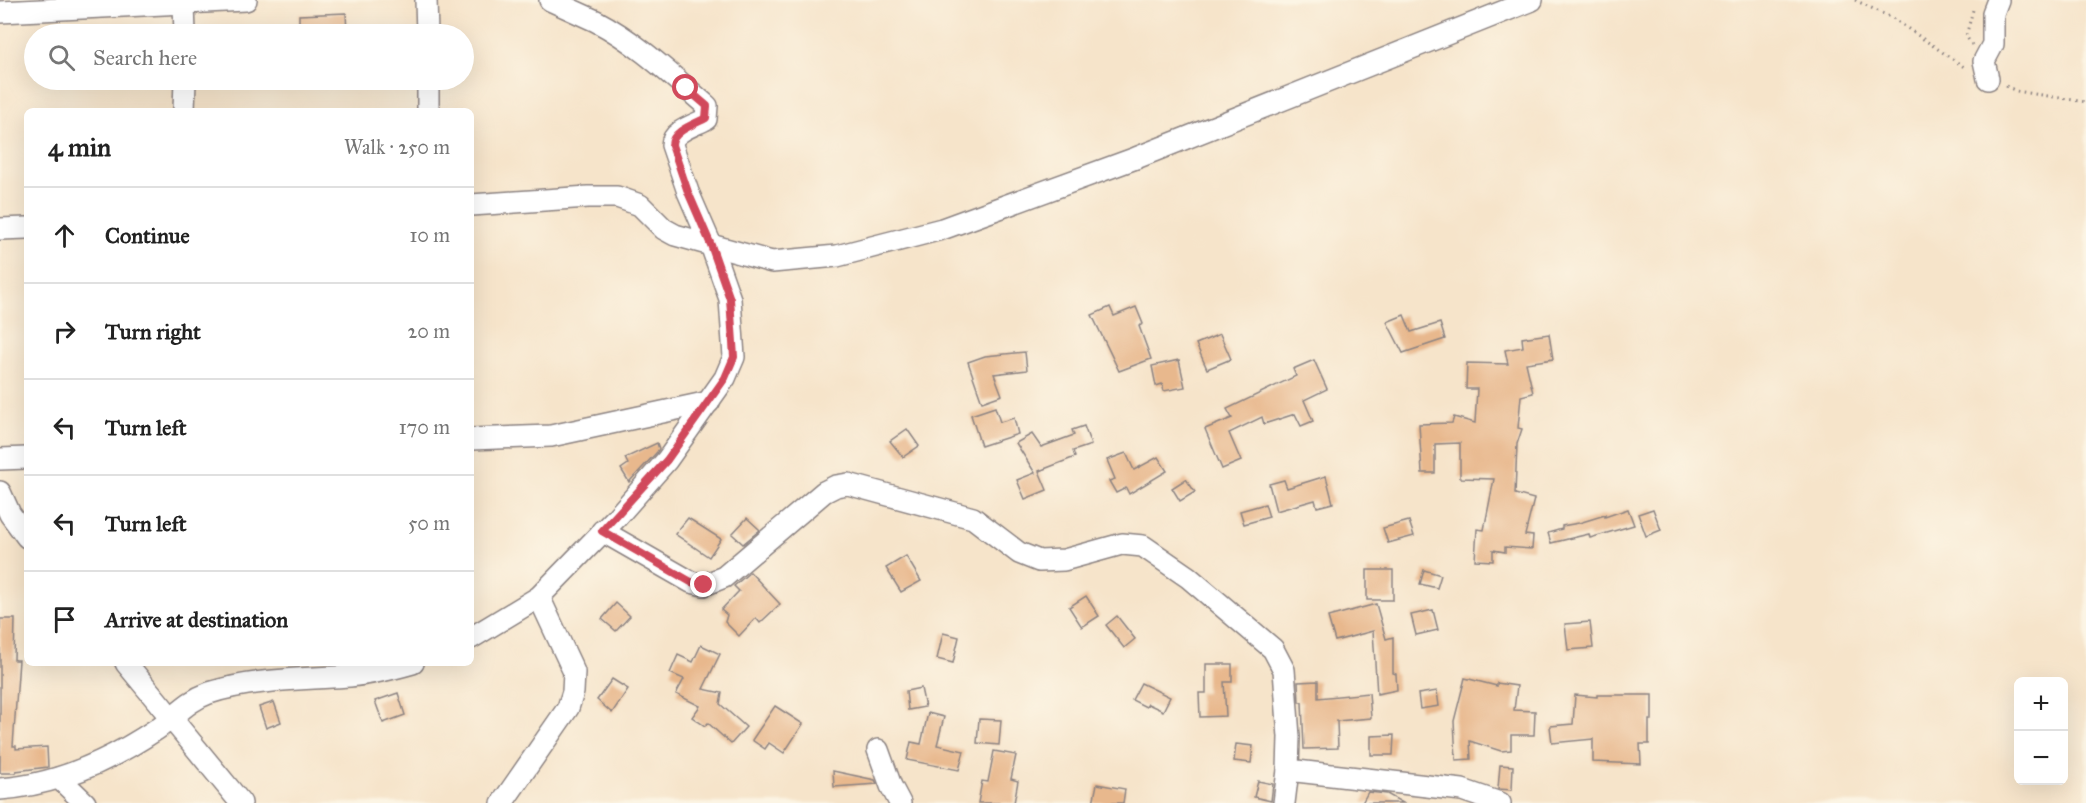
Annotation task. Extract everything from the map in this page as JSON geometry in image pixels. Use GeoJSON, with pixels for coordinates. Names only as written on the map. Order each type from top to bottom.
{"type":"FeatureCollection","features":[{"type":"Feature","properties":{"kind":"street"},"geometry":{"type":"LineString","coordinates":[[0,12],[246,0]]}},
{"type":"Feature","properties":{"kind":"street"},"geometry":{"type":"LineString","coordinates":[[426,0],[427,24]]}},
{"type":"Feature","properties":{"kind":"street"},"geometry":{"type":"LineString","coordinates":[[474,636],[539,597],[602,531],[667,460],[725,378],[734,357],[730,299],[672,145],[672,139],[676,134],[706,118],[707,106],[660,65],[598,22],[550,0]]}},
{"type":"Feature","properties":{"kind":"street"},"geometry":{"type":"LineString","coordinates":[[474,205],[616,197],[640,205],[664,229],[675,235],[772,262],[837,256],[942,230],[1136,158],[1532,0]]}},
{"type":"Feature","properties":{"kind":"street"},"geometry":{"type":"LineString","coordinates":[[1988,79],[1984,61],[1993,44],[1992,13],[1998,0]]}},
{"type":"Feature","properties":{"kind":"street"},"geometry":{"type":"LineString","coordinates":[[184,4],[185,24]]}},
{"type":"Feature","properties":{"kind":"street"},"geometry":{"type":"LineString","coordinates":[[184,108],[185,90]]}},
{"type":"Feature","properties":{"kind":"street"},"geometry":{"type":"LineString","coordinates":[[428,90],[429,108]]}},
{"type":"Feature","properties":{"kind":"street"},"geometry":{"type":"LineString","coordinates":[[0,229],[24,228]]}},
{"type":"Feature","properties":{"kind":"street"},"geometry":{"type":"LineString","coordinates":[[474,439],[551,436],[709,402]]}},
{"type":"Feature","properties":{"kind":"street"},"geometry":{"type":"LineString","coordinates":[[0,459],[24,458]]}},
{"type":"Feature","properties":{"kind":"street"},"geometry":{"type":"LineString","coordinates":[[602,531],[691,582],[704,585],[724,578],[824,492],[836,486],[848,484],[973,518],[1019,554],[1039,561],[1064,560],[1122,544],[1143,546],[1188,577],[1273,649],[1284,670],[1286,690],[1288,770],[1284,803]]}},
{"type":"Feature","properties":{"kind":"street"},"geometry":{"type":"LineString","coordinates":[[0,492],[10,514],[24,533]]}},
{"type":"Feature","properties":{"kind":"street"},"geometry":{"type":"LineString","coordinates":[[502,803],[568,708],[573,692],[574,672],[539,597]]}},
{"type":"Feature","properties":{"kind":"street"},"geometry":{"type":"LineString","coordinates":[[128,666],[241,803]]}},
{"type":"Feature","properties":{"kind":"street"},"geometry":{"type":"LineString","coordinates":[[0,789],[32,785],[59,777],[115,754],[172,719],[191,700],[211,693],[350,669],[381,672],[402,666]]}},
{"type":"Feature","properties":{"kind":"street"},"geometry":{"type":"LineString","coordinates":[[878,750],[900,803]]}},
{"type":"Feature","properties":{"kind":"street"},"geometry":{"type":"LineString","coordinates":[[1288,770],[1462,790],[1500,803]]}},
{"type":"Feature","properties":{"kind":"street"},"geometry":{"type":"LineString","coordinates":[[59,777],[85,803]]}},
{"type":"Feature","properties":{"kind":"path"},"geometry":{"type":"LineString","coordinates":[[1855,0],[1894,19],[1962,67],[1988,79],[2016,91],[2086,102]]}},
{"type":"Feature","properties":{"kind":"building"},"geometry":{"type":"Polygon","coordinates":[[[346,13],[347,24],[299,24],[299,15],[346,13]]]}},
{"type":"Feature","properties":{"kind":"building"},"geometry":{"type":"Polygon","coordinates":[[[1110,307],[1114,316],[1136,307],[1143,324],[1139,326],[1151,359],[1119,371],[1092,315],[1110,307]]]}},
{"type":"Feature","properties":{"kind":"building"},"geometry":{"type":"Polygon","coordinates":[[[1404,315],[1411,332],[1440,323],[1445,339],[1403,353],[1387,322],[1404,315]]]}},
{"type":"Feature","properties":{"kind":"building"},"geometry":{"type":"Polygon","coordinates":[[[1220,334],[1231,359],[1207,369],[1196,344],[1220,334]]]}},
{"type":"Feature","properties":{"kind":"building"},"geometry":{"type":"Polygon","coordinates":[[[1549,334],[1553,359],[1526,363],[1533,393],[1521,396],[1518,428],[1522,429],[1517,444],[1515,494],[1534,499],[1525,535],[1533,536],[1532,549],[1505,547],[1505,552],[1493,550],[1493,561],[1475,560],[1477,529],[1484,530],[1494,479],[1460,478],[1460,443],[1435,444],[1435,473],[1422,473],[1419,424],[1452,423],[1454,417],[1475,423],[1477,389],[1466,389],[1467,363],[1508,364],[1505,350],[1523,347],[1522,338],[1549,334]]]}},
{"type":"Feature","properties":{"kind":"building"},"geometry":{"type":"Polygon","coordinates":[[[1025,352],[1027,370],[994,374],[1002,395],[982,402],[968,362],[985,356],[1025,352]]]}},
{"type":"Feature","properties":{"kind":"building"},"geometry":{"type":"Polygon","coordinates":[[[1179,360],[1185,387],[1164,391],[1162,384],[1156,386],[1152,366],[1179,360]]]}},
{"type":"Feature","properties":{"kind":"building"},"geometry":{"type":"Polygon","coordinates":[[[1314,360],[1327,389],[1304,400],[1313,421],[1301,426],[1295,414],[1264,424],[1262,417],[1229,433],[1241,461],[1222,469],[1205,429],[1232,418],[1227,409],[1296,376],[1293,369],[1314,360]]]}},
{"type":"Feature","properties":{"kind":"building"},"geometry":{"type":"Polygon","coordinates":[[[995,407],[1000,422],[1014,418],[1018,434],[981,446],[971,415],[995,407]]]}},
{"type":"Feature","properties":{"kind":"building"},"geometry":{"type":"Polygon","coordinates":[[[1084,426],[1091,445],[1073,451],[1075,457],[1039,471],[1047,490],[1025,499],[1017,480],[1035,473],[1016,443],[1032,434],[1041,447],[1074,435],[1072,430],[1084,426]]]}},
{"type":"Feature","properties":{"kind":"building"},"geometry":{"type":"Polygon","coordinates":[[[907,429],[919,446],[903,457],[890,441],[907,429]]]}},
{"type":"Feature","properties":{"kind":"building"},"geometry":{"type":"Polygon","coordinates":[[[657,443],[659,449],[657,452],[629,482],[621,469],[628,464],[625,458],[657,443]]]}},
{"type":"Feature","properties":{"kind":"building"},"geometry":{"type":"Polygon","coordinates":[[[1126,453],[1134,470],[1158,457],[1167,471],[1129,494],[1126,488],[1116,493],[1109,481],[1115,479],[1107,460],[1126,453]]]}},
{"type":"Feature","properties":{"kind":"building"},"geometry":{"type":"Polygon","coordinates":[[[1326,476],[1333,503],[1317,507],[1315,500],[1276,511],[1269,484],[1284,480],[1287,488],[1326,476]]]}},
{"type":"Feature","properties":{"kind":"building"},"geometry":{"type":"Polygon","coordinates":[[[1186,479],[1195,492],[1180,501],[1172,488],[1186,479]]]}},
{"type":"Feature","properties":{"kind":"building"},"geometry":{"type":"Polygon","coordinates":[[[1265,504],[1269,517],[1244,524],[1240,511],[1265,504]]]}},
{"type":"Feature","properties":{"kind":"building"},"geometry":{"type":"Polygon","coordinates":[[[1628,509],[1634,525],[1590,538],[1589,534],[1551,543],[1548,533],[1562,529],[1562,526],[1605,515],[1605,517],[1628,509]]]}},
{"type":"Feature","properties":{"kind":"building"},"geometry":{"type":"Polygon","coordinates":[[[1653,509],[1661,530],[1646,536],[1638,514],[1653,509]]]}},
{"type":"Feature","properties":{"kind":"building"},"geometry":{"type":"Polygon","coordinates":[[[688,518],[721,539],[709,557],[675,534],[688,518]]]}},
{"type":"Feature","properties":{"kind":"building"},"geometry":{"type":"Polygon","coordinates":[[[747,518],[760,530],[743,544],[732,534],[747,518]]]}},
{"type":"Feature","properties":{"kind":"building"},"geometry":{"type":"Polygon","coordinates":[[[1409,521],[1414,536],[1388,543],[1383,528],[1409,521]]]}},
{"type":"Feature","properties":{"kind":"building"},"geometry":{"type":"Polygon","coordinates":[[[906,556],[921,581],[901,592],[886,568],[906,556]]]}},
{"type":"Feature","properties":{"kind":"building"},"geometry":{"type":"Polygon","coordinates":[[[1367,570],[1393,570],[1393,600],[1367,600],[1367,570]]]}},
{"type":"Feature","properties":{"kind":"building"},"geometry":{"type":"Polygon","coordinates":[[[1424,570],[1441,575],[1437,588],[1420,584],[1424,570]]]}},
{"type":"Feature","properties":{"kind":"building"},"geometry":{"type":"Polygon","coordinates":[[[750,572],[780,604],[760,623],[756,618],[739,636],[725,622],[727,615],[721,610],[739,591],[734,586],[750,572]]]}},
{"type":"Feature","properties":{"kind":"building"},"geometry":{"type":"Polygon","coordinates":[[[1086,596],[1099,616],[1082,627],[1069,607],[1086,596]]]}},
{"type":"Feature","properties":{"kind":"building"},"geometry":{"type":"Polygon","coordinates":[[[616,603],[630,616],[616,631],[602,619],[616,603]]]}},
{"type":"Feature","properties":{"kind":"building"},"geometry":{"type":"Polygon","coordinates":[[[1376,604],[1386,639],[1393,637],[1393,673],[1396,674],[1397,690],[1377,694],[1373,631],[1335,641],[1328,617],[1376,604]]]}},
{"type":"Feature","properties":{"kind":"building"},"geometry":{"type":"Polygon","coordinates":[[[1433,610],[1438,630],[1416,635],[1411,615],[1433,610]]]}},
{"type":"Feature","properties":{"kind":"building"},"geometry":{"type":"Polygon","coordinates":[[[1117,616],[1135,639],[1124,648],[1106,625],[1117,616]]]}},
{"type":"Feature","properties":{"kind":"building"},"geometry":{"type":"Polygon","coordinates":[[[0,619],[15,619],[14,660],[19,660],[13,746],[16,746],[16,749],[47,747],[48,767],[16,771],[16,773],[0,773],[0,619]]]}},
{"type":"Feature","properties":{"kind":"building"},"geometry":{"type":"Polygon","coordinates":[[[1590,622],[1593,648],[1568,650],[1565,624],[1590,622]]]}},
{"type":"Feature","properties":{"kind":"building"},"geometry":{"type":"Polygon","coordinates":[[[943,633],[959,637],[953,663],[937,659],[943,633]]]}},
{"type":"Feature","properties":{"kind":"building"},"geometry":{"type":"Polygon","coordinates":[[[701,645],[720,654],[703,689],[722,693],[720,704],[746,727],[731,744],[708,723],[705,726],[692,717],[700,706],[676,694],[684,679],[670,673],[678,655],[693,662],[701,645]]]}},
{"type":"Feature","properties":{"kind":"building"},"geometry":{"type":"Polygon","coordinates":[[[1206,664],[1232,664],[1232,682],[1224,682],[1226,716],[1200,717],[1199,693],[1206,693],[1206,664]]]}},
{"type":"Feature","properties":{"kind":"building"},"geometry":{"type":"Polygon","coordinates":[[[1465,678],[1497,686],[1497,683],[1517,686],[1514,710],[1535,711],[1534,735],[1511,735],[1511,750],[1501,751],[1470,741],[1471,759],[1456,760],[1454,721],[1465,678]]]}},
{"type":"Feature","properties":{"kind":"building"},"geometry":{"type":"Polygon","coordinates":[[[612,679],[628,689],[612,713],[597,700],[612,679]]]}},
{"type":"Feature","properties":{"kind":"building"},"geometry":{"type":"Polygon","coordinates":[[[1318,681],[1318,698],[1369,693],[1371,718],[1337,721],[1338,748],[1304,749],[1302,702],[1299,702],[1298,682],[1318,681]]]}},
{"type":"Feature","properties":{"kind":"building"},"geometry":{"type":"Polygon","coordinates":[[[1141,683],[1170,697],[1163,711],[1148,704],[1146,707],[1132,700],[1141,683]]]}},
{"type":"Feature","properties":{"kind":"building"},"geometry":{"type":"Polygon","coordinates":[[[921,688],[925,707],[908,710],[906,691],[921,688]]]}},
{"type":"Feature","properties":{"kind":"building"},"geometry":{"type":"Polygon","coordinates":[[[1437,691],[1439,706],[1420,709],[1418,694],[1437,691]]]}},
{"type":"Feature","properties":{"kind":"building"},"geometry":{"type":"Polygon","coordinates":[[[398,693],[405,715],[383,723],[375,701],[398,693]]]}},
{"type":"Feature","properties":{"kind":"building"},"geometry":{"type":"Polygon","coordinates":[[[1575,695],[1597,697],[1597,695],[1652,695],[1649,744],[1640,744],[1641,764],[1593,762],[1593,739],[1552,743],[1550,726],[1573,724],[1575,695]]]}},
{"type":"Feature","properties":{"kind":"building"},"geometry":{"type":"Polygon","coordinates":[[[274,702],[281,722],[266,728],[259,707],[274,702]]]}},
{"type":"Feature","properties":{"kind":"building"},"geometry":{"type":"Polygon","coordinates":[[[775,706],[803,724],[784,753],[769,743],[765,749],[752,740],[775,706]]]}},
{"type":"Feature","properties":{"kind":"building"},"geometry":{"type":"Polygon","coordinates":[[[928,713],[944,717],[937,745],[964,751],[959,770],[907,760],[911,742],[921,744],[928,713]]]}},
{"type":"Feature","properties":{"kind":"building"},"geometry":{"type":"Polygon","coordinates":[[[979,719],[1001,720],[999,745],[977,743],[979,719]]]}},
{"type":"Feature","properties":{"kind":"building"},"geometry":{"type":"Polygon","coordinates":[[[1394,735],[1393,755],[1371,755],[1371,736],[1394,735]]]}},
{"type":"Feature","properties":{"kind":"building"},"geometry":{"type":"Polygon","coordinates":[[[1236,744],[1253,746],[1251,763],[1234,761],[1236,744]]]}},
{"type":"Feature","properties":{"kind":"building"},"geometry":{"type":"Polygon","coordinates":[[[994,751],[1016,755],[1011,779],[1018,781],[1014,803],[978,803],[982,781],[988,782],[994,751]]]}},
{"type":"Feature","properties":{"kind":"building"},"geometry":{"type":"Polygon","coordinates":[[[1500,765],[1513,766],[1512,790],[1498,789],[1500,765]]]}},
{"type":"Feature","properties":{"kind":"building"},"geometry":{"type":"Polygon","coordinates":[[[833,771],[875,780],[877,784],[834,787],[833,771]]]}},
{"type":"Feature","properties":{"kind":"building"},"geometry":{"type":"Polygon","coordinates":[[[1258,781],[1273,784],[1271,801],[1254,797],[1258,781]]]}},
{"type":"Feature","properties":{"kind":"building"},"geometry":{"type":"Polygon","coordinates":[[[1097,784],[1125,789],[1123,803],[1093,803],[1097,784]]]}},
{"type":"Feature","properties":{"kind":"building"},"geometry":{"type":"Polygon","coordinates":[[[1368,792],[1387,794],[1403,803],[1362,803],[1368,792]]]}},
{"type":"Feature","properties":{"kind":"route"},"geometry":{"type":"LineString","coordinates":[[686,88],[707,106],[707,114],[706,118],[676,134],[672,139],[672,145],[730,299],[734,357],[725,378],[667,460],[602,531],[691,582],[704,585]]}}]}
